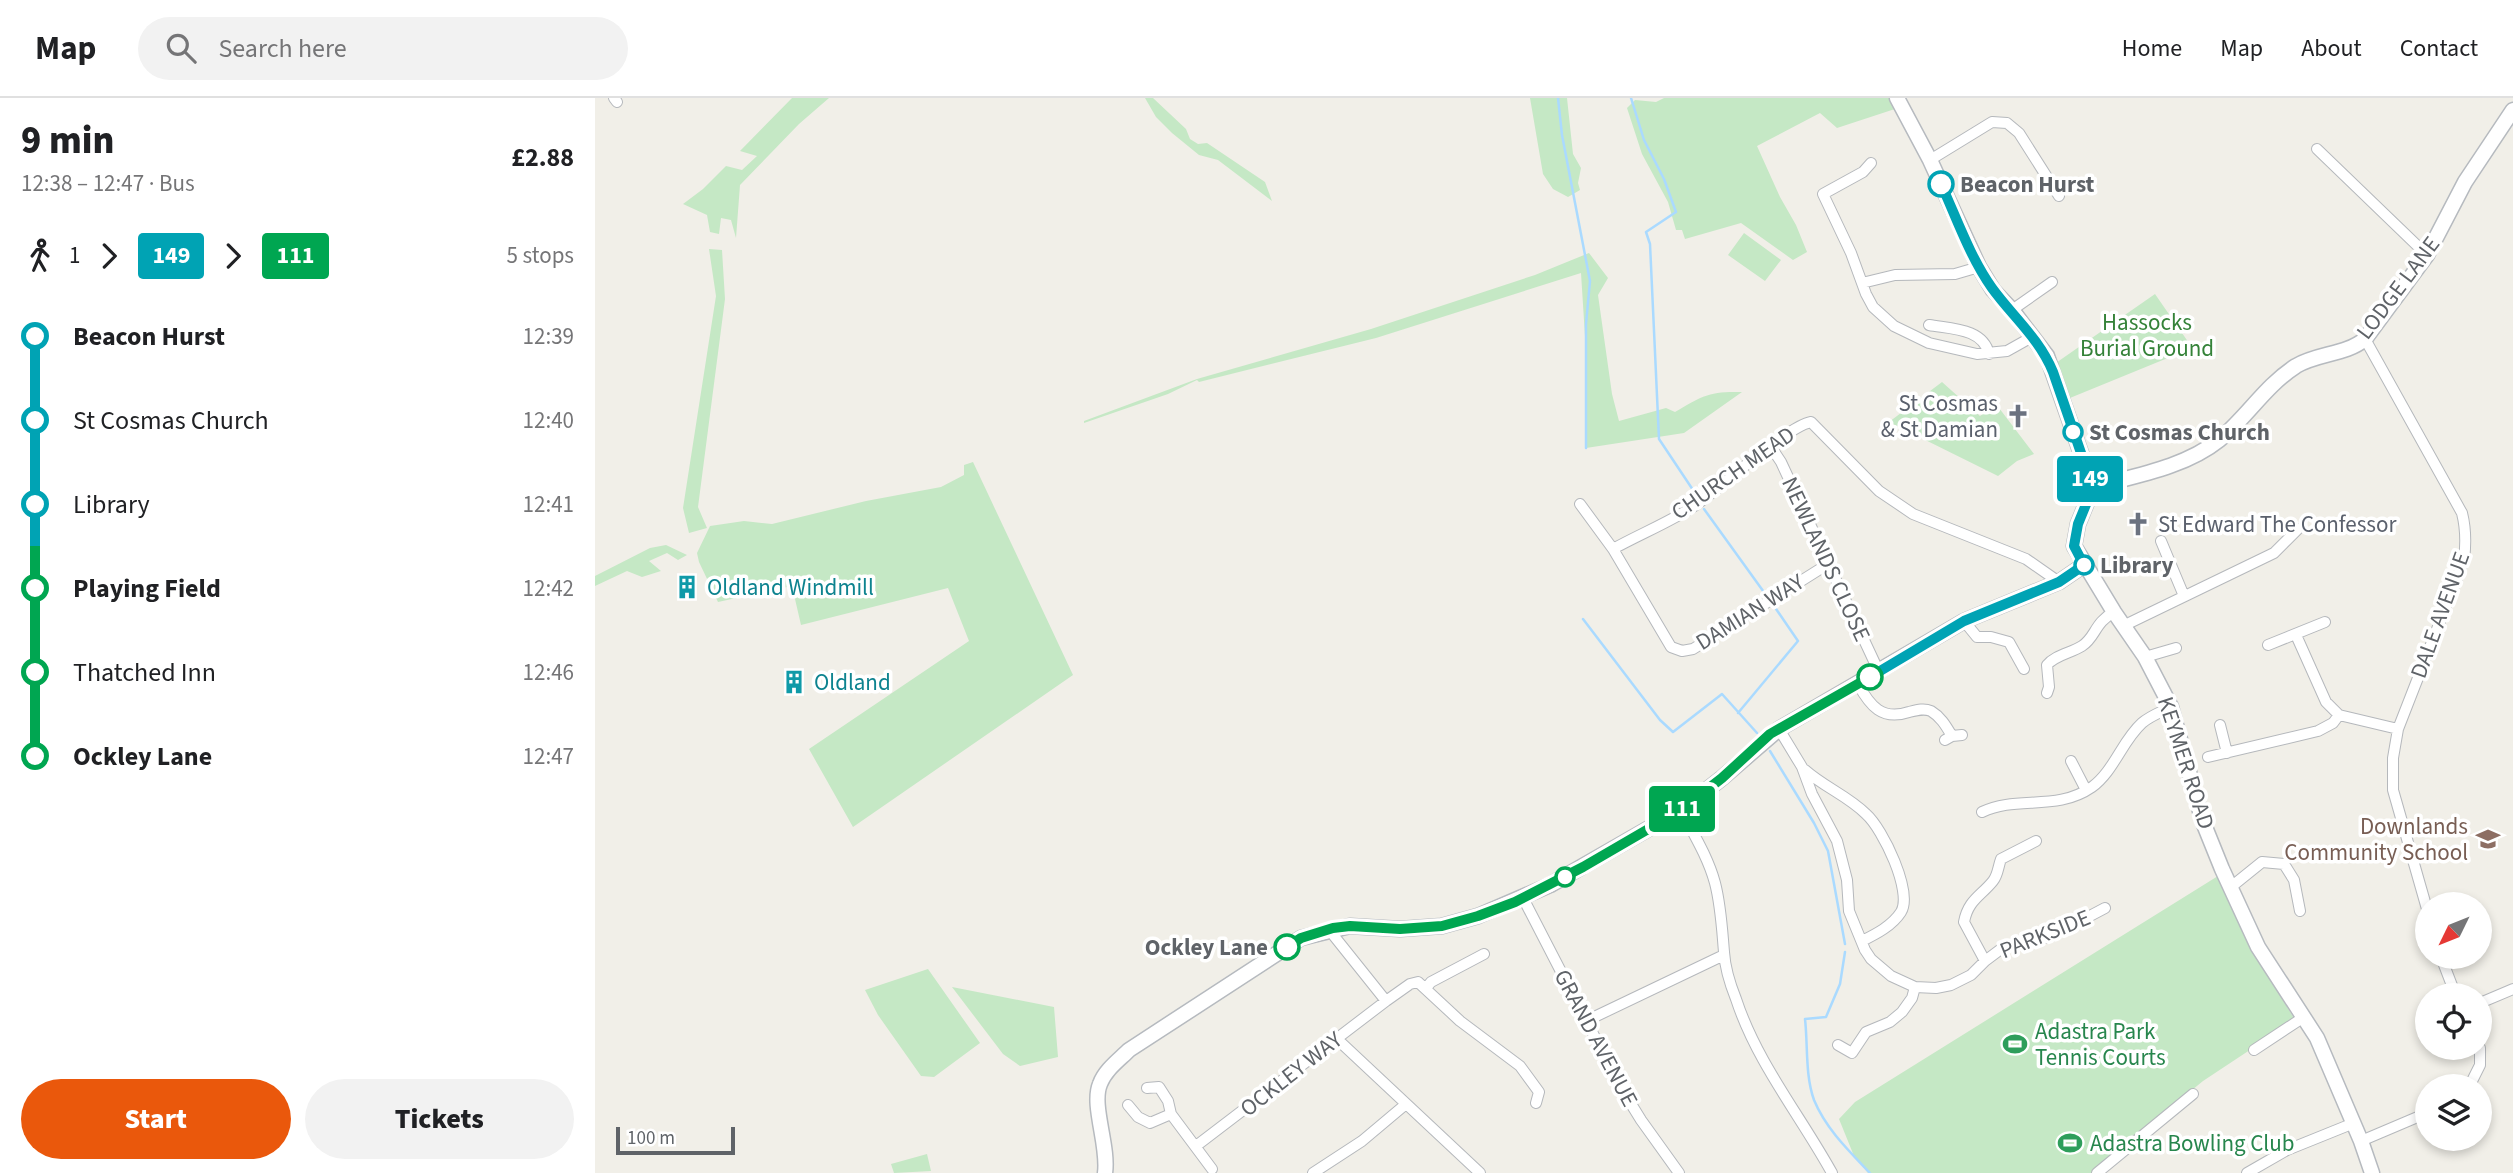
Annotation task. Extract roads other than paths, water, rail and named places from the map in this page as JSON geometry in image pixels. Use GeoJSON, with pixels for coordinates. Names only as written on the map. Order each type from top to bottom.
{"type":"FeatureCollection","features":[{"type":"Feature","properties":{"kind":"street"},"geometry":{"type":"LineString","coordinates":[[1898,98],[1979,267],[1993,290],[2047,356],[2087,470],[2090,488]]}},
{"type":"Feature","properties":{"kind":"street","name":"LODGE LANE"},"geometry":{"type":"LineString","coordinates":[[2090,488],[2168,466],[2207,450],[2235,425],[2280,377],[2309,359],[2353,347],[2365,339],[2427,255],[2465,182],[2513,110]]}},
{"type":"Feature","properties":{"kind":"street"},"geometry":{"type":"LineString","coordinates":[[1930,160],[1992,122],[2007,123],[2019,133],[2059,196]]}},
{"type":"Feature","properties":{"kind":"street"},"geometry":{"type":"LineString","coordinates":[[2317,149],[2427,255]]}},
{"type":"Feature","properties":{"kind":"street"},"geometry":{"type":"LineString","coordinates":[[1871,163],[1863,172],[1823,194],[1873,307],[1894,326],[1929,343],[1956,350],[1989,354],[2007,351],[2032,337]]}},
{"type":"Feature","properties":{"kind":"street"},"geometry":{"type":"LineString","coordinates":[[1862,283],[1895,275],[1955,274],[1979,267]]}},
{"type":"Feature","properties":{"kind":"street"},"geometry":{"type":"LineString","coordinates":[[2012,310],[2052,282]]}},
{"type":"Feature","properties":{"kind":"street"},"geometry":{"type":"LineString","coordinates":[[1929,325],[1981,338],[1987,345],[1989,354]]}},
{"type":"Feature","properties":{"kind":"street","name":"DALE AVENUE"},"geometry":{"type":"LineString","coordinates":[[2365,339],[2462,513],[2465,523],[2464,560],[2398,729],[2393,758],[2393,790],[2422,892]]}},
{"type":"Feature","properties":{"kind":"street","name":"CHURCH MEAD"},"geometry":{"type":"LineString","coordinates":[[1613,549],[1694,506],[1771,447],[1811,422],[1879,491],[1913,514],[2026,559],[2059,582]]}},
{"type":"Feature","properties":{"kind":"street","name":"NEWLANDS CLOSE"},"geometry":{"type":"LineString","coordinates":[[1771,447],[1781,462],[1879,672]]}},
{"type":"Feature","properties":{"kind":"street","name":"KEYMER ROAD"},"geometry":{"type":"LineString","coordinates":[[2090,488],[2074,546],[2145,657],[2171,707],[2203,822],[2231,887],[2259,947],[2317,1038],[2361,1140],[2372,1173]]}},
{"type":"Feature","properties":{"kind":"street","name":"DAMIAN WAY"},"geometry":{"type":"LineString","coordinates":[[1580,504],[1613,549],[1671,647],[1682,651],[1693,649],[1828,564]]}},
{"type":"Feature","properties":{"kind":"street"},"geometry":{"type":"LineString","coordinates":[[2123,626],[2274,553],[2298,529]]}},
{"type":"Feature","properties":{"kind":"street"},"geometry":{"type":"LineString","coordinates":[[2161,541],[2184,596]]}},
{"type":"Feature","properties":{"kind":"street"},"geometry":{"type":"LineString","coordinates":[[1105,1173],[1104,1135],[1097,1106],[1098,1089],[1100,1081],[1112,1066],[1129,1050],[1301,938],[1333,928],[1350,926],[1400,929],[1442,926],[1478,916],[1523,898],[1583,867],[1681,810],[1779,729],[1964,621],[2059,582],[2084,565]]}},
{"type":"Feature","properties":{"kind":"street"},"geometry":{"type":"LineString","coordinates":[[2047,693],[2047,665],[2051,660],[2085,645],[2097,625],[2114,612]]}},
{"type":"Feature","properties":{"kind":"street"},"geometry":{"type":"LineString","coordinates":[[1964,621],[1977,637],[1991,637],[2009,642],[2024,669]]}},
{"type":"Feature","properties":{"kind":"street"},"geometry":{"type":"LineString","coordinates":[[2268,645],[2325,622]]}},
{"type":"Feature","properties":{"kind":"street"},"geometry":{"type":"LineString","coordinates":[[2296,635],[2326,702],[2339,715],[2398,729]]}},
{"type":"Feature","properties":{"kind":"street"},"geometry":{"type":"LineString","coordinates":[[2145,657],[2175,648]]}},
{"type":"Feature","properties":{"kind":"street"},"geometry":{"type":"LineString","coordinates":[[1858,684],[1880,712],[1893,716],[1919,709],[1929,710],[1943,720],[1953,737]]}},
{"type":"Feature","properties":{"kind":"street"},"geometry":{"type":"LineString","coordinates":[[1982,811],[1995,805],[2046,804],[2064,800],[2086,790],[2106,772],[2131,734],[2144,721],[2171,707]]}},
{"type":"Feature","properties":{"kind":"street"},"geometry":{"type":"LineString","coordinates":[[2207,757],[2318,731],[2333,723],[2339,715]]}},
{"type":"Feature","properties":{"kind":"street"},"geometry":{"type":"LineString","coordinates":[[2220,725],[2227,752]]}},
{"type":"Feature","properties":{"kind":"street"},"geometry":{"type":"LineString","coordinates":[[1779,729],[1802,767],[1812,794],[1837,841],[1847,880],[1849,911],[1871,959],[1880,968],[1915,988],[1912,998],[1902,1012],[1890,1022],[1866,1032],[1857,1056],[1838,1045]]}},
{"type":"Feature","properties":{"kind":"street"},"geometry":{"type":"LineString","coordinates":[[2071,761],[2086,790]]}},
{"type":"Feature","properties":{"kind":"street"},"geometry":{"type":"LineString","coordinates":[[1802,767],[1869,816],[1881,833],[1897,869],[1905,902],[1902,911],[1880,932],[1862,941]]}},
{"type":"Feature","properties":{"kind":"street"},"geometry":{"type":"LineString","coordinates":[[1681,810],[1715,883],[1722,919],[1724,955],[1736,1002],[1755,1044],[1832,1173]]}},
{"type":"Feature","properties":{"kind":"street"},"geometry":{"type":"LineString","coordinates":[[1985,961],[1964,922],[1965,916],[1974,899],[1995,879],[2001,859],[2036,841]]}},
{"type":"Feature","properties":{"kind":"street"},"geometry":{"type":"LineString","coordinates":[[2231,887],[2263,862],[2284,864],[2294,880],[2301,911]]}},
{"type":"Feature","properties":{"kind":"street","name":"GRAND AVENUE"},"geometry":{"type":"LineString","coordinates":[[1523,898],[1620,1086],[1679,1173]]}},
{"type":"Feature","properties":{"kind":"street","name":"PARKSIDE"},"geometry":{"type":"LineString","coordinates":[[1915,988],[1951,985],[1971,975],[1985,961],[2011,945],[2037,942],[2063,932],[2105,908]]}},
{"type":"Feature","properties":{"kind":"street"},"geometry":{"type":"LineString","coordinates":[[1333,928],[1333,936],[1386,1001]]}},
{"type":"Feature","properties":{"kind":"street","name":"OCKLEY WAY"},"geometry":{"type":"LineString","coordinates":[[1196,1146],[1410,984],[1418,982],[1426,988],[1431,982],[1485,954]]}},
{"type":"Feature","properties":{"kind":"street"},"geometry":{"type":"LineString","coordinates":[[1587,1020],[1724,955]]}},
{"type":"Feature","properties":{"kind":"street"},"geometry":{"type":"LineString","coordinates":[[1426,988],[1460,1021],[1520,1066],[1539,1092],[1536,1103]]}},
{"type":"Feature","properties":{"kind":"street"},"geometry":{"type":"LineString","coordinates":[[2492,998],[2513,989]]}},
{"type":"Feature","properties":{"kind":"street"},"geometry":{"type":"LineString","coordinates":[[2254,1050],[2304,1017]]}},
{"type":"Feature","properties":{"kind":"street"},"geometry":{"type":"LineString","coordinates":[[1337,1039],[1480,1173]]}},
{"type":"Feature","properties":{"kind":"street"},"geometry":{"type":"LineString","coordinates":[[1147,1088],[1159,1087],[1168,1101],[1171,1114],[1212,1168]]}},
{"type":"Feature","properties":{"kind":"street"},"geometry":{"type":"LineString","coordinates":[[2097,1173],[2193,1094]]}},
{"type":"Feature","properties":{"kind":"street"},"geometry":{"type":"LineString","coordinates":[[1313,1173],[1363,1141],[1406,1104]]}},
{"type":"Feature","properties":{"kind":"street"},"geometry":{"type":"LineString","coordinates":[[1128,1105],[1139,1117],[1150,1123],[1171,1114]]}},
{"type":"Feature","properties":{"kind":"street"},"geometry":{"type":"LineString","coordinates":[[2361,1140],[2415,1118]]}},
{"type":"Feature","properties":{"kind":"street"},"geometry":{"type":"LineString","coordinates":[[2247,1173],[2287,1150],[2354,1123]]}},
{"type":"Feature","properties":{"kind":"waterway"},"geometry":{"type":"LineString","coordinates":[[1558,98],[1562,135],[1590,281],[1586,324],[1586,448]]}},
{"type":"Feature","properties":{"kind":"waterway"},"geometry":{"type":"LineString","coordinates":[[1631,98],[1644,140],[1664,179],[1676,212],[1646,232],[1650,244],[1659,439],[1697,496]]}},
{"type":"Feature","properties":{"kind":"waterway"},"geometry":{"type":"LineString","coordinates":[[1704,509],[1766,595]]}},
{"type":"Feature","properties":{"kind":"waterway"},"geometry":{"type":"LineString","coordinates":[[1738,713],[1798,641],[1774,606]]}},
{"type":"Feature","properties":{"kind":"waterway"},"geometry":{"type":"LineString","coordinates":[[1583,619],[1660,720],[1673,732],[1722,694],[1757,733]]}},
{"type":"Feature","properties":{"kind":"waterway"},"geometry":{"type":"LineString","coordinates":[[1770,751],[1828,851],[1845,944]]}},
{"type":"Feature","properties":{"kind":"waterway"},"geometry":{"type":"LineString","coordinates":[[1845,952],[1840,984],[1826,1017],[1805,1019],[1808,1070],[1814,1100],[1825,1121],[1870,1173]]}},
{"type":"Feature","properties":{"kind":"place","name":"Beacon Hurst"},"geometry":{"type":"Point","coordinates":[1941,184]}},
{"type":"Feature","properties":{"kind":"place","name":"St Cosmas & St Damian"},"geometry":{"type":"Point","coordinates":[2018,416]}},
{"type":"Feature","properties":{"kind":"place","name":"St Cosmas Church"},"geometry":{"type":"Point","coordinates":[2073,432]}},
{"type":"Feature","properties":{"kind":"place","name":"St Edward The Confessor"},"geometry":{"type":"Point","coordinates":[2138,524]}},
{"type":"Feature","properties":{"kind":"place","name":"Library"},"geometry":{"type":"Point","coordinates":[2084,565]}},
{"type":"Feature","properties":{"kind":"place","name":"Oldland Windmill"},"geometry":{"type":"Point","coordinates":[687,587]}},
{"type":"Feature","properties":{"kind":"place","name":"Oldland"},"geometry":{"type":"Point","coordinates":[794,682]}},
{"type":"Feature","properties":{"kind":"place","name":"Downlands Community School"},"geometry":{"type":"Point","coordinates":[2488,839]}},
{"type":"Feature","properties":{"kind":"place","name":"Ockley Lane"},"geometry":{"type":"Point","coordinates":[1287,947]}},
{"type":"Feature","properties":{"kind":"place","name":"Adastra Park Tennis Courts"},"geometry":{"type":"Point","coordinates":[2015,1044]}},
{"type":"Feature","properties":{"kind":"place","name":"Adastra Bowling Club"},"geometry":{"type":"Point","coordinates":[2070,1143]}},
{"type":"Feature","properties":{"kind":"park label","name":"Hassocks Burial Ground"},"geometry":{"type":"Point","coordinates":[2147,335]}}]}
